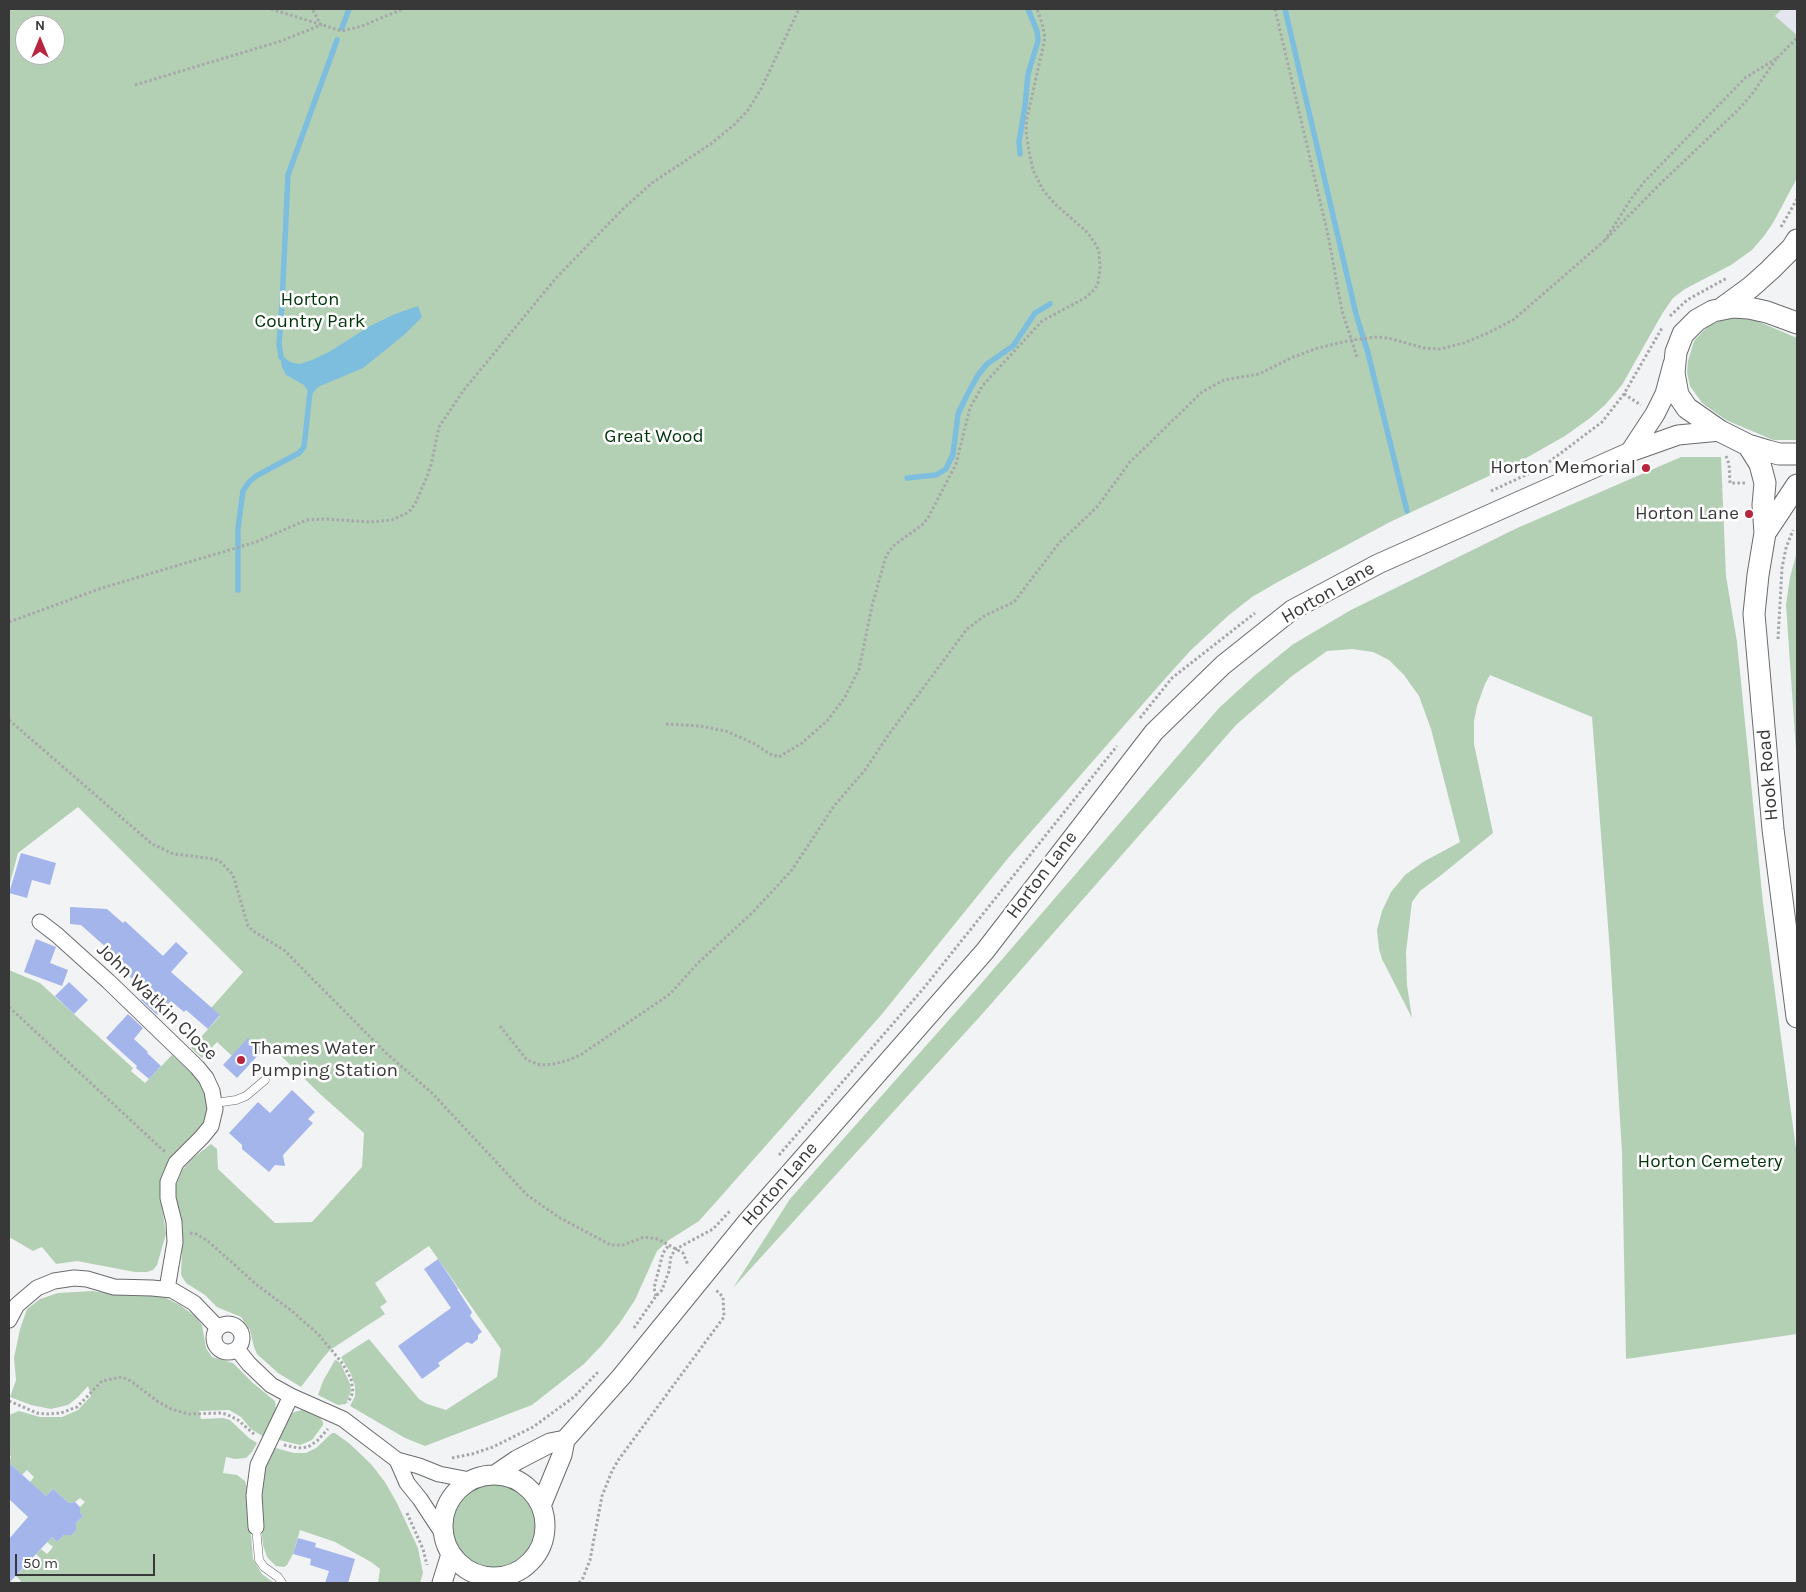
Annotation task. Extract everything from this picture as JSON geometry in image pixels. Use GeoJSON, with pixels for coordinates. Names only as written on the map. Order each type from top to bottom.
{"type":"FeatureCollection","features":[{"type":"Feature","properties":{"kind":"main road"},"geometry":{"type":"LineString","coordinates":[[1797,240],[1792,248],[1751,287],[1721,309],[1697,320],[1687,328],[1678,344],[1675,359],[1675,382],[1678,395],[1695,414],[1720,431],[1748,445],[1779,454],[1797,454]]}},
{"type":"Feature","properties":{"kind":"main road"},"geometry":{"type":"LineString","coordinates":[[1721,309],[1732,307],[1750,308],[1797,323]]}},
{"type":"Feature","properties":{"kind":"main road","name":"Hook Road"},"geometry":{"type":"LineString","coordinates":[[1748,445],[1760,464],[1764,479],[1765,533],[1754,614],[1773,829],[1797,1016]]}},
{"type":"Feature","properties":{"kind":"main road","name":"Hook Road"},"geometry":{"type":"LineString","coordinates":[[1765,533],[1797,485]]}},
{"type":"Feature","properties":{"kind":"street"},"geometry":{"type":"LineString","coordinates":[[1630,452],[1665,394],[1675,359]]}},
{"type":"Feature","properties":{"kind":"street","name":"Horton Lane"},"geometry":{"type":"LineString","coordinates":[[542,1506],[562,1455],[565,1440],[622,1378],[748,1221],[985,951],[1154,732],[1223,665],[1292,610],[1378,564],[1630,452],[1678,435],[1720,431]]}},
{"type":"Feature","properties":{"kind":"street","name":"John Watkin Close"},"geometry":{"type":"LineString","coordinates":[[40,922],[57,934],[102,975],[198,1067],[210,1084],[215,1103]]}},
{"type":"Feature","properties":{"kind":"street"},"geometry":{"type":"LineString","coordinates":[[168,1289],[175,1234],[167,1188],[170,1175],[176,1162],[211,1126],[215,1103]]}},
{"type":"Feature","properties":{"kind":"street"},"geometry":{"type":"LineString","coordinates":[[9,1320],[17,1305],[30,1292],[46,1283],[60,1279],[80,1278],[114,1287],[168,1289],[190,1299],[200,1307],[218,1328],[214,1338],[217,1348],[227,1352],[237,1349],[266,1381],[291,1396],[343,1419],[397,1460],[439,1474],[470,1480]]}},
{"type":"Feature","properties":{"kind":"street"},"geometry":{"type":"LineString","coordinates":[[256,1527],[254,1485],[258,1465],[291,1396]]}},
{"type":"Feature","properties":{"kind":"street","name":"Horton Lane"},"geometry":{"type":"LineString","coordinates":[[494,1474],[550,1443],[565,1440]]}},
{"type":"Feature","properties":{"kind":"street"},"geometry":{"type":"LineString","coordinates":[[397,1460],[407,1483],[443,1534],[451,1554],[463,1567],[479,1575],[493,1580],[516,1572],[532,1561],[542,1544],[546,1525],[542,1506],[536,1496],[518,1480],[494,1474],[470,1480],[454,1494],[444,1513],[443,1534]]}},
{"type":"Feature","properties":{"kind":"street"},"geometry":{"type":"LineString","coordinates":[[435,1578],[451,1554]]}},
{"type":"Feature","properties":{"kind":"lane"},"geometry":{"type":"LineString","coordinates":[[215,1103],[236,1100],[246,1096],[265,1080]]}},
{"type":"Feature","properties":{"kind":"lane"},"geometry":{"type":"LineString","coordinates":[[256,1527],[259,1560],[282,1583]]}},
{"type":"Feature","properties":{"kind":"path"},"geometry":{"type":"LineString","coordinates":[[272,9],[339,30],[350,30],[403,9]]}},
{"type":"Feature","properties":{"kind":"path"},"geometry":{"type":"LineString","coordinates":[[312,9],[321,25]]}},
{"type":"Feature","properties":{"kind":"path"},"geometry":{"type":"LineString","coordinates":[[9,622],[102,588],[256,542],[306,520],[326,519],[370,522],[392,520],[409,512],[415,504],[431,465],[439,427],[463,391],[556,278],[624,208],[652,183],[712,143],[735,124],[748,110],[761,89],[799,9]]}},
{"type":"Feature","properties":{"kind":"path"},"geometry":{"type":"LineString","coordinates":[[666,724],[700,726],[726,731],[779,757],[802,743],[827,721],[846,698],[859,669],[872,606],[886,556],[893,546],[922,525],[928,518],[960,454],[966,422],[976,396],[988,378],[1042,321],[1085,298],[1098,283],[1100,259],[1092,237],[1055,204],[1043,190],[1036,178],[1031,161],[1026,126],[1045,38],[1037,9]]}},
{"type":"Feature","properties":{"kind":"path"},"geometry":{"type":"LineString","coordinates":[[1275,9],[1328,235],[1342,310],[1357,356]]}},
{"type":"Feature","properties":{"kind":"path"},"geometry":{"type":"LineString","coordinates":[[135,85],[281,42],[321,25]]}},
{"type":"Feature","properties":{"kind":"path"},"geometry":{"type":"LineString","coordinates":[[500,1026],[527,1060],[540,1065],[554,1064],[582,1054],[663,999],[752,913],[792,870],[834,806],[865,770],[889,734],[967,629],[984,616],[1014,602],[1059,543],[1092,514],[1130,462],[1202,392],[1224,380],[1259,374],[1310,350],[1351,340],[1388,338],[1440,349],[1488,333],[1513,320],[1605,240],[1661,183],[1738,110],[1752,94],[1777,58],[1797,38]]}},
{"type":"Feature","properties":{"kind":"path"},"geometry":{"type":"LineString","coordinates":[[1605,240],[1645,181],[1745,78],[1777,58]]}},
{"type":"Feature","properties":{"kind":"path"},"geometry":{"type":"LineString","coordinates":[[1624,394],[1644,407]]}},
{"type":"Feature","properties":{"kind":"path"},"geometry":{"type":"LineString","coordinates":[[1778,643],[1782,568],[1786,548],[1795,524]]}},
{"type":"Feature","properties":{"kind":"path"},"geometry":{"type":"LineString","coordinates":[[9,720],[152,844],[174,854],[215,859],[222,863],[233,875],[248,926],[284,950],[385,1052],[433,1094],[527,1195],[560,1218],[611,1245],[623,1245],[644,1238],[652,1238],[669,1245],[683,1253],[691,1270]]}},
{"type":"Feature","properties":{"kind":"path"},"geometry":{"type":"LineString","coordinates":[[9,1007],[176,1162]]}},
{"type":"Feature","properties":{"kind":"path"},"geometry":{"type":"LineString","coordinates":[[175,1234],[196,1234],[201,1236],[257,1285],[301,1318],[319,1336],[343,1364],[352,1382],[353,1392],[344,1410]]}},
{"type":"Feature","properties":{"kind":"path"},"geometry":{"type":"LineString","coordinates":[[656,1296],[654,1288],[663,1253],[669,1245]]}},
{"type":"Feature","properties":{"kind":"path"},"geometry":{"type":"LineString","coordinates":[[629,1336],[662,1290],[669,1271],[671,1256],[676,1249]]}},
{"type":"Feature","properties":{"kind":"path"},"geometry":{"type":"LineString","coordinates":[[579,1583],[590,1560],[602,1496],[612,1471],[724,1317],[723,1297],[719,1291]]}},
{"type":"Feature","properties":{"kind":"path"},"geometry":{"type":"LineString","coordinates":[[451,1459],[493,1447],[533,1427],[574,1397],[605,1364]]}},
{"type":"Feature","properties":{"kind":"path"},"geometry":{"type":"LineString","coordinates":[[9,1401],[30,1411],[42,1414],[68,1411],[77,1407],[102,1381],[122,1378],[131,1381],[171,1409],[189,1414],[222,1413],[238,1420],[250,1432],[268,1441],[292,1448],[308,1447],[318,1441],[334,1424]]}},
{"type":"Feature","properties":{"kind":"path"},"geometry":{"type":"LineString","coordinates":[[407,1513],[435,1578]]}},
{"type":"Feature","properties":{"kind":"shaded area"},"geometry":{"type":"Polygon","coordinates":[[[1782,9],[1797,9],[1797,35],[1775,16],[1782,9]]]}},
{"type":"Feature","properties":{"kind":"green space"},"geometry":{"type":"Polygon","coordinates":[[[9,9],[1782,9],[1775,16],[1797,35],[1797,178],[1773,223],[1752,250],[1731,265],[1685,289],[1673,298],[1622,385],[1605,405],[1565,436],[1519,462],[1390,522],[1276,583],[1252,597],[1229,615],[1191,650],[1009,857],[882,1014],[716,1202],[699,1221],[669,1240],[657,1251],[635,1300],[602,1345],[584,1364],[532,1405],[425,1446],[405,1438],[350,1406],[355,1396],[355,1386],[351,1374],[341,1357],[369,1339],[419,1399],[427,1404],[446,1410],[497,1377],[501,1349],[429,1246],[375,1283],[387,1302],[380,1307],[385,1314],[330,1350],[301,1387],[278,1373],[257,1354],[250,1330],[241,1317],[217,1307],[205,1295],[186,1283],[181,1275],[183,1227],[175,1202],[174,1190],[182,1170],[193,1158],[211,1144],[217,1149],[218,1169],[275,1223],[312,1222],[362,1167],[364,1133],[276,1051],[262,1051],[248,1039],[232,1056],[217,1042],[202,1058],[191,1048],[220,1016],[211,1008],[243,972],[78,807],[18,853],[9,887],[9,9]]]}},
{"type":"Feature","properties":{"kind":"green space"},"geometry":{"type":"Polygon","coordinates":[[[1738,317],[1750,318],[1797,338],[1797,440],[1773,440],[1726,420],[1702,403],[1690,386],[1687,372],[1694,341],[1708,326],[1722,320],[1738,317]]]}},
{"type":"Feature","properties":{"kind":"green space","name":"Horton Cemetery"},"geometry":{"type":"Polygon","coordinates":[[[1681,457],[1721,457],[1726,576],[1737,642],[1763,903],[1797,1156],[1797,1334],[1626,1359],[1622,1153],[1610,952],[1592,717],[1490,675],[1477,706],[1474,721],[1474,744],[1493,833],[1420,891],[1412,902],[1406,952],[1407,985],[1412,1018],[1382,959],[1379,949],[1377,930],[1382,911],[1391,892],[1405,875],[1423,862],[1460,842],[1431,729],[1419,696],[1404,675],[1389,660],[1373,652],[1352,649],[1327,651],[1292,676],[1236,725],[984,1012],[733,1288],[790,1199],[979,986],[1219,708],[1254,676],[1292,645],[1349,611],[1515,529],[1681,457]]]}},
{"type":"Feature","properties":{"kind":"green space"},"geometry":{"type":"Polygon","coordinates":[[[1797,552],[1797,764],[1786,605],[1790,577],[1797,552]]]}},
{"type":"Feature","properties":{"kind":"green space"},"geometry":{"type":"Polygon","coordinates":[[[9,970],[40,983],[133,1068],[131,1071],[145,1083],[172,1055],[201,1082],[207,1096],[208,1112],[205,1120],[194,1135],[170,1159],[163,1176],[160,1194],[166,1234],[157,1265],[153,1270],[135,1272],[77,1261],[56,1264],[42,1247],[33,1251],[9,1237],[9,970]]]}},
{"type":"Feature","properties":{"kind":"green space"},"geometry":{"type":"Polygon","coordinates":[[[92,1291],[120,1295],[159,1296],[180,1305],[196,1317],[202,1325],[206,1348],[212,1357],[233,1363],[275,1401],[276,1410],[264,1437],[251,1429],[241,1417],[229,1410],[199,1411],[201,1419],[223,1418],[230,1420],[257,1443],[246,1458],[235,1459],[226,1457],[223,1473],[237,1475],[245,1481],[253,1559],[262,1574],[274,1583],[19,1583],[21,1581],[16,1576],[30,1561],[35,1566],[41,1559],[36,1554],[41,1549],[47,1554],[53,1547],[47,1542],[52,1537],[57,1542],[64,1535],[72,1535],[76,1530],[76,1523],[83,1516],[80,1512],[80,1507],[85,1502],[80,1498],[75,1502],[69,1503],[53,1489],[46,1496],[30,1482],[34,1477],[27,1470],[22,1475],[9,1463],[11,1457],[9,1454],[9,1415],[19,1411],[40,1417],[62,1417],[78,1410],[91,1396],[88,1386],[68,1405],[51,1409],[31,1405],[10,1397],[16,1380],[14,1358],[20,1329],[27,1309],[40,1299],[58,1293],[92,1291]]]}},
{"type":"Feature","properties":{"kind":"green space"},"geometry":{"type":"Polygon","coordinates":[[[335,1360],[341,1364],[350,1384],[351,1391],[346,1404],[338,1405],[318,1395],[323,1381],[335,1360]]]}},
{"type":"Feature","properties":{"kind":"green space"},"geometry":{"type":"Polygon","coordinates":[[[302,1410],[320,1418],[323,1422],[323,1425],[312,1440],[300,1445],[275,1439],[287,1416],[302,1410]]]}},
{"type":"Feature","properties":{"kind":"green space"},"geometry":{"type":"Polygon","coordinates":[[[332,1433],[335,1433],[350,1444],[371,1464],[385,1482],[418,1548],[423,1573],[420,1583],[378,1583],[380,1569],[371,1562],[335,1542],[300,1530],[293,1554],[287,1565],[284,1567],[276,1566],[267,1557],[263,1545],[259,1507],[263,1470],[272,1447],[294,1453],[306,1453],[316,1448],[332,1433]]]}},
{"type":"Feature","properties":{"kind":"green space"},"geometry":{"type":"Polygon","coordinates":[[[493,1483],[517,1490],[529,1502],[536,1526],[529,1550],[517,1562],[493,1569],[469,1562],[457,1550],[450,1526],[457,1502],[469,1490],[493,1483]]]}},
{"type":"Feature","properties":{"kind":"water"},"geometry":{"type":"Polygon","coordinates":[[[418,306],[422,317],[404,335],[363,368],[318,387],[308,399],[308,391],[304,385],[286,375],[282,367],[279,352],[287,360],[300,364],[329,352],[370,326],[418,306]]]}},
{"type":"Feature","properties":{"kind":"building"},"geometry":{"type":"Polygon","coordinates":[[[21,853],[56,863],[50,885],[32,880],[27,898],[9,893],[21,853]]]}},
{"type":"Feature","properties":{"kind":"building"},"geometry":{"type":"Polygon","coordinates":[[[70,907],[107,909],[123,923],[125,921],[163,956],[176,942],[188,953],[171,972],[220,1015],[208,1029],[186,1010],[184,1012],[171,1001],[158,1015],[156,1014],[141,1000],[147,993],[127,974],[131,971],[81,925],[70,924],[70,907]]]}},
{"type":"Feature","properties":{"kind":"building"},"geometry":{"type":"Polygon","coordinates":[[[36,939],[56,947],[50,963],[68,970],[62,986],[24,972],[36,939]]]}},
{"type":"Feature","properties":{"kind":"building"},"geometry":{"type":"Polygon","coordinates":[[[69,982],[88,1000],[74,1014],[55,996],[69,982]]]}},
{"type":"Feature","properties":{"kind":"building"},"geometry":{"type":"Polygon","coordinates":[[[128,1014],[143,1028],[134,1039],[161,1066],[149,1079],[106,1038],[128,1014]]]}},
{"type":"Feature","properties":{"kind":"building","name":"Thames Water Pumping Station"},"geometry":{"type":"Polygon","coordinates":[[[248,1038],[262,1051],[237,1078],[223,1065],[248,1038]]]}},
{"type":"Feature","properties":{"kind":"building"},"geometry":{"type":"Polygon","coordinates":[[[292,1090],[315,1112],[308,1119],[313,1123],[283,1155],[285,1166],[275,1165],[269,1172],[242,1149],[242,1145],[229,1133],[258,1102],[270,1113],[292,1090]]]}},
{"type":"Feature","properties":{"kind":"building"},"geometry":{"type":"Polygon","coordinates":[[[438,1259],[472,1312],[470,1316],[482,1332],[472,1344],[467,1342],[438,1363],[440,1366],[422,1379],[398,1346],[451,1308],[424,1269],[438,1259]]]}},
{"type":"Feature","properties":{"kind":"building"},"geometry":{"type":"Polygon","coordinates":[[[9,1463],[46,1496],[53,1489],[69,1503],[75,1502],[80,1507],[80,1512],[83,1516],[76,1523],[76,1530],[72,1535],[64,1535],[57,1542],[52,1537],[9,1583],[9,1539],[28,1517],[9,1499],[9,1463]]]}},
{"type":"Feature","properties":{"kind":"building"},"geometry":{"type":"Polygon","coordinates":[[[298,1538],[316,1543],[312,1558],[315,1547],[355,1559],[348,1583],[325,1583],[329,1571],[310,1565],[311,1559],[293,1554],[298,1538]]]}},
{"type":"Feature","properties":{"kind":"waterway"},"geometry":{"type":"LineString","coordinates":[[342,28],[349,9]]}},
{"type":"Feature","properties":{"kind":"waterway"},"geometry":{"type":"LineString","coordinates":[[1020,154],[1019,142],[1028,74],[1038,41],[1037,31],[1028,9]]}},
{"type":"Feature","properties":{"kind":"waterway"},"geometry":{"type":"LineString","coordinates":[[1285,9],[1356,314],[1368,353],[1407,511]]}},
{"type":"Feature","properties":{"kind":"waterway"},"geometry":{"type":"LineString","coordinates":[[281,357],[279,344],[288,175],[337,40]]}},
{"type":"Feature","properties":{"kind":"waterway"},"geometry":{"type":"LineString","coordinates":[[907,478],[936,475],[946,469],[953,454],[958,414],[978,375],[987,364],[1013,346],[1035,313],[1050,304]]}},
{"type":"Feature","properties":{"kind":"waterway"},"geometry":{"type":"LineString","coordinates":[[238,590],[238,528],[243,491],[256,476],[299,453],[304,447],[310,392]]}},
{"type":"Feature","properties":{"kind":"place","name":"Horton Memorial"},"geometry":{"type":"Point","coordinates":[1646,468]}},
{"type":"Feature","properties":{"kind":"place","name":"Horton Lane"},"geometry":{"type":"Point","coordinates":[1749,514]}},
{"type":"Feature","properties":{"kind":"place","name":"Thames Water Pumping Station"},"geometry":{"type":"Point","coordinates":[241,1060]}},
{"type":"Feature","properties":{"kind":"park label","name":"Horton Country Park"},"geometry":{"type":"Point","coordinates":[310,311]}},
{"type":"Feature","properties":{"kind":"park label","name":"Great Wood"},"geometry":{"type":"Point","coordinates":[654,437]}}]}
